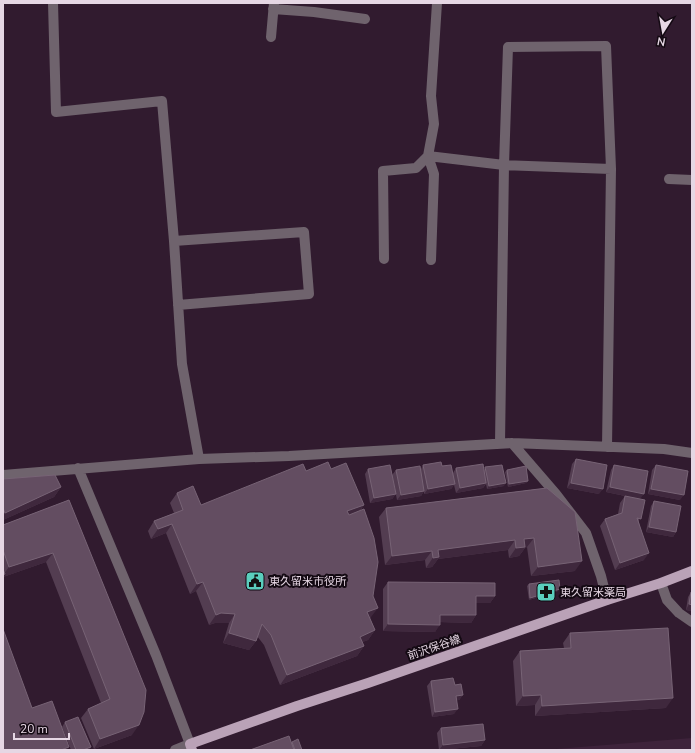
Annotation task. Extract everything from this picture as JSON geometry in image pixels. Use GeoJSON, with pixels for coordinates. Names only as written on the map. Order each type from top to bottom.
{"type":"FeatureCollection","features":[{"type":"Feature","properties":{"kind":"main road","name":"前沢保谷線"},"geometry":{"type":"LineString","coordinates":[[191,747],[297,706],[661,583],[692,571]]}},
{"type":"Feature","properties":{"kind":"street"},"geometry":{"type":"LineString","coordinates":[[53,3],[56,112],[162,101],[174,241],[182,364],[199,459]]}},
{"type":"Feature","properties":{"kind":"street"},"geometry":{"type":"LineString","coordinates":[[432,260],[434,174],[428,156],[434,124],[431,96],[437,3]]}},
{"type":"Feature","properties":{"kind":"street"},"geometry":{"type":"LineString","coordinates":[[271,37],[274,6],[365,19]]}},
{"type":"Feature","properties":{"kind":"street"},"geometry":{"type":"LineString","coordinates":[[500,444],[504,165],[508,47],[606,46],[611,169],[607,447]]}},
{"type":"Feature","properties":{"kind":"street"},"geometry":{"type":"LineString","coordinates":[[428,156],[504,165],[611,169]]}},
{"type":"Feature","properties":{"kind":"street"},"geometry":{"type":"LineString","coordinates":[[384,259],[383,171],[416,168],[428,156]]}},
{"type":"Feature","properties":{"kind":"street"},"geometry":{"type":"LineString","coordinates":[[669,179],[692,180]]}},
{"type":"Feature","properties":{"kind":"street"},"geometry":{"type":"LineString","coordinates":[[174,241],[304,232],[309,294],[178,305]]}},
{"type":"Feature","properties":{"kind":"street"},"geometry":{"type":"LineString","coordinates":[[512,443],[556,494],[586,533],[601,576],[607,600]]}},
{"type":"Feature","properties":{"kind":"street"},"geometry":{"type":"LineString","coordinates":[[3,475],[199,459],[512,443],[664,449],[692,453]]}},
{"type":"Feature","properties":{"kind":"street"},"geometry":{"type":"LineString","coordinates":[[78,468],[156,655],[191,747],[175,750]]}},
{"type":"Feature","properties":{"kind":"street"},"geometry":{"type":"LineString","coordinates":[[661,583],[667,600],[692,622]]}},
{"type":"Feature","properties":{"kind":"shaded area"},"geometry":{"type":"Polygon","coordinates":[[[692,738],[692,750],[544,750],[692,738]]]}},
{"type":"Feature","properties":{"kind":"building"},"geometry":{"type":"Polygon","coordinates":[[[576,459],[607,465],[603,489],[571,483],[576,459]]]}},
{"type":"Feature","properties":{"kind":"building"},"geometry":{"type":"Polygon","coordinates":[[[328,462],[331,469],[346,463],[364,505],[347,511],[349,515],[364,509],[374,538],[378,562],[373,596],[378,608],[367,612],[375,630],[360,637],[364,646],[287,675],[271,635],[262,624],[256,641],[229,633],[235,614],[221,613],[216,615],[203,582],[197,584],[172,524],[158,529],[154,521],[183,510],[177,493],[193,486],[201,505],[303,464],[306,471],[328,462]]]}},
{"type":"Feature","properties":{"kind":"building"},"geometry":{"type":"Polygon","coordinates":[[[441,462],[442,466],[451,465],[455,484],[428,489],[423,465],[441,462]]]}},
{"type":"Feature","properties":{"kind":"building"},"geometry":{"type":"Polygon","coordinates":[[[483,464],[486,483],[460,488],[456,468],[483,464]]]}},
{"type":"Feature","properties":{"kind":"building"},"geometry":{"type":"Polygon","coordinates":[[[390,465],[396,494],[374,498],[368,469],[390,465]]]}},
{"type":"Feature","properties":{"kind":"building"},"geometry":{"type":"Polygon","coordinates":[[[502,465],[506,483],[489,486],[485,467],[502,465]]]}},
{"type":"Feature","properties":{"kind":"building"},"geometry":{"type":"Polygon","coordinates":[[[614,465],[648,471],[644,494],[610,487],[614,465]]]}},
{"type":"Feature","properties":{"kind":"building"},"geometry":{"type":"Polygon","coordinates":[[[656,465],[688,471],[684,495],[651,489],[656,465]]]}},
{"type":"Feature","properties":{"kind":"building"},"geometry":{"type":"Polygon","coordinates":[[[420,466],[424,491],[401,495],[396,470],[420,466]]]}},
{"type":"Feature","properties":{"kind":"building"},"geometry":{"type":"Polygon","coordinates":[[[526,466],[528,481],[509,484],[507,470],[526,466]]]}},
{"type":"Feature","properties":{"kind":"building"},"geometry":{"type":"Polygon","coordinates":[[[55,475],[61,487],[5,513],[3,508],[3,479],[55,475]]]}},
{"type":"Feature","properties":{"kind":"building"},"geometry":{"type":"Polygon","coordinates":[[[547,488],[575,512],[582,561],[538,567],[534,538],[524,539],[525,547],[516,548],[515,540],[438,550],[439,557],[433,558],[432,551],[392,556],[386,508],[547,488]]]}},
{"type":"Feature","properties":{"kind":"building"},"geometry":{"type":"Polygon","coordinates":[[[625,496],[645,500],[641,519],[637,518],[649,553],[620,563],[605,519],[622,513],[625,496]]]}},
{"type":"Feature","properties":{"kind":"building"},"geometry":{"type":"Polygon","coordinates":[[[69,500],[146,690],[144,712],[139,725],[100,739],[88,709],[110,699],[53,553],[9,567],[3,550],[3,525],[69,500]]]}},
{"type":"Feature","properties":{"kind":"building"},"geometry":{"type":"Polygon","coordinates":[[[654,501],[681,506],[676,532],[649,527],[654,501]]]}},
{"type":"Feature","properties":{"kind":"building"},"geometry":{"type":"Polygon","coordinates":[[[559,580],[560,589],[530,598],[529,584],[559,580]]]}},
{"type":"Feature","properties":{"kind":"building"},"geometry":{"type":"Polygon","coordinates":[[[388,582],[495,583],[495,596],[476,596],[476,615],[440,615],[440,625],[388,624],[388,582]]]}},
{"type":"Feature","properties":{"kind":"building"},"geometry":{"type":"Polygon","coordinates":[[[692,592],[692,605],[689,604],[692,592]]]}},
{"type":"Feature","properties":{"kind":"building"},"geometry":{"type":"Polygon","coordinates":[[[668,628],[673,698],[542,706],[541,695],[523,696],[520,651],[571,648],[570,633],[668,628]]]}},
{"type":"Feature","properties":{"kind":"building"},"geometry":{"type":"Polygon","coordinates":[[[3,629],[32,708],[52,701],[69,747],[61,750],[3,750],[3,629]]]}},
{"type":"Feature","properties":{"kind":"building"},"geometry":{"type":"Polygon","coordinates":[[[453,678],[455,685],[461,684],[463,695],[456,696],[458,709],[435,712],[431,681],[453,678]]]}},
{"type":"Feature","properties":{"kind":"building"},"geometry":{"type":"Polygon","coordinates":[[[78,717],[91,747],[83,750],[76,750],[65,722],[78,717]]]}},
{"type":"Feature","properties":{"kind":"building"},"geometry":{"type":"Polygon","coordinates":[[[483,724],[485,740],[443,745],[441,728],[483,724]]]}},
{"type":"Feature","properties":{"kind":"building"},"geometry":{"type":"Polygon","coordinates":[[[289,736],[294,750],[250,750],[289,736]]]}},
{"type":"Feature","properties":{"kind":"building"},"geometry":{"type":"Polygon","coordinates":[[[298,739],[302,750],[295,750],[292,742],[298,739]]]}},
{"type":"Feature","properties":{"kind":"place","name":"東久留米市役所"},"geometry":{"type":"Point","coordinates":[255,581]}},
{"type":"Feature","properties":{"kind":"place","name":"東久留米薬局"},"geometry":{"type":"Point","coordinates":[546,592]}}]}
